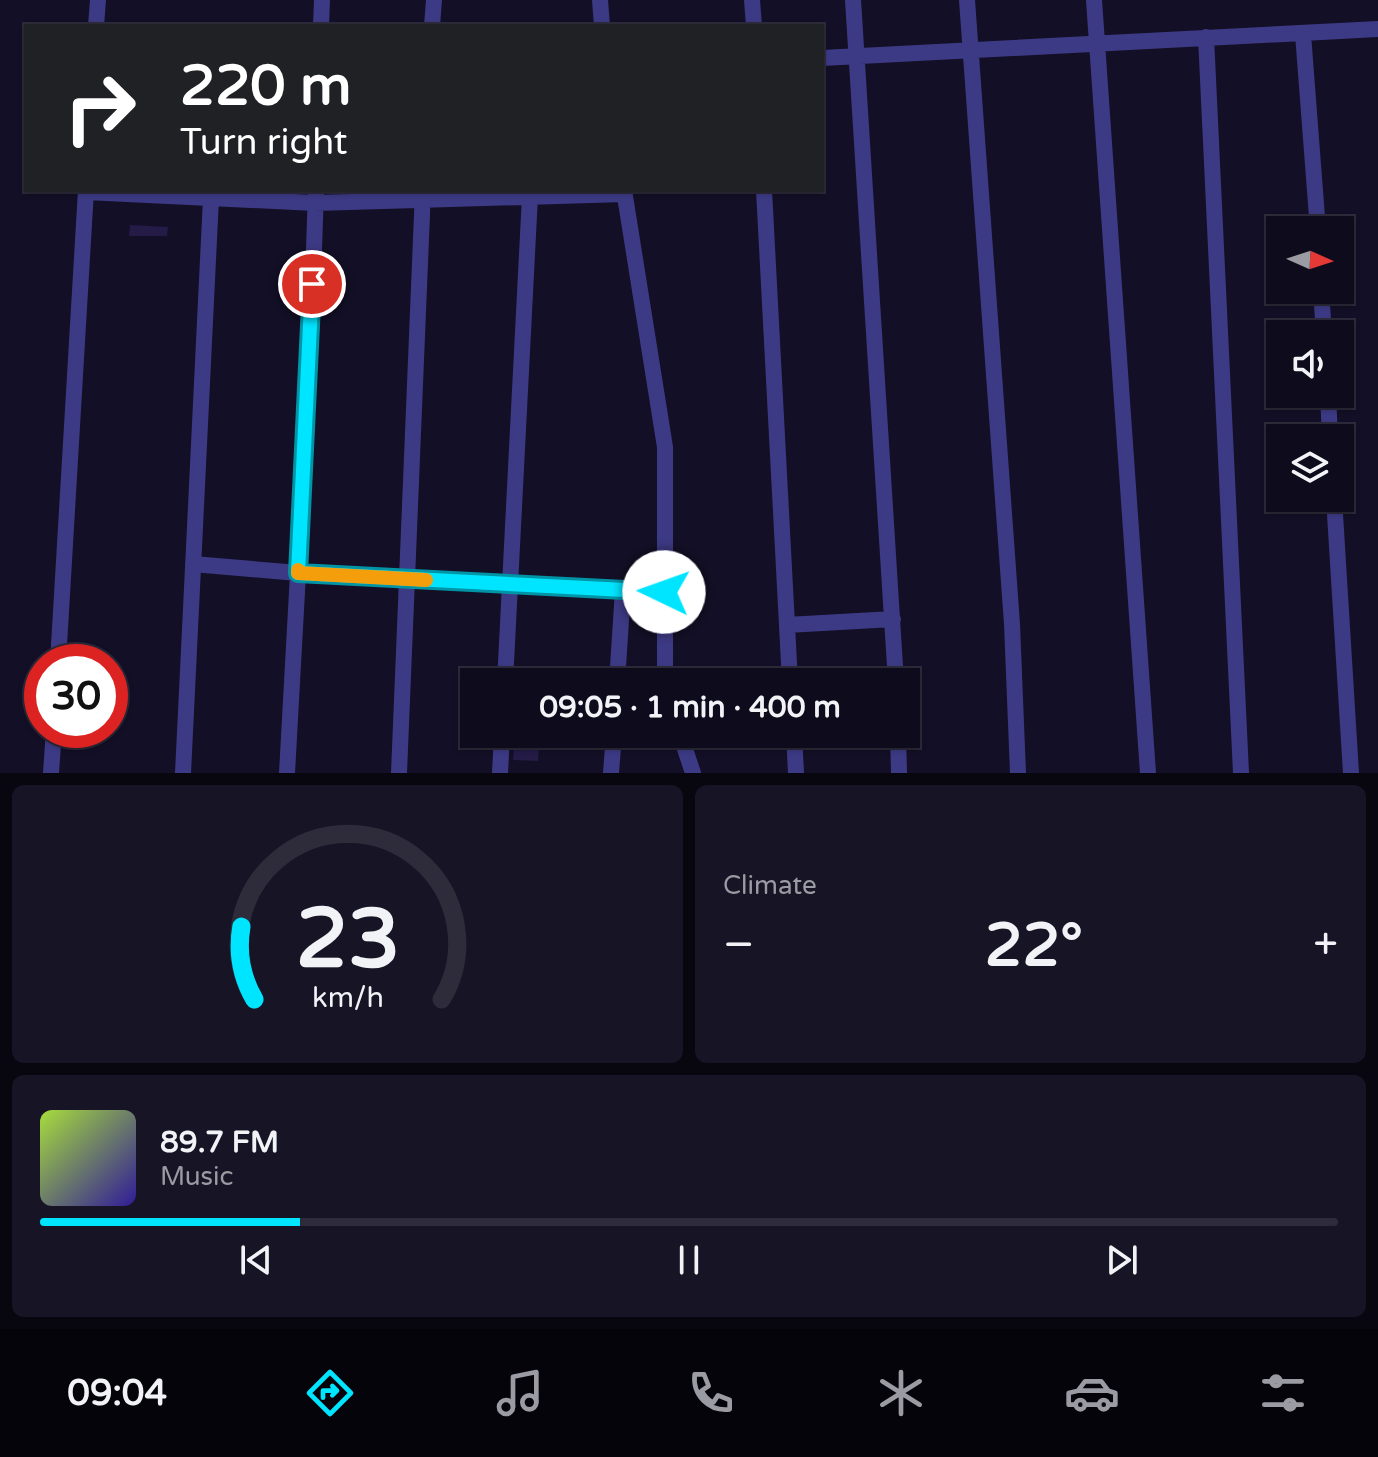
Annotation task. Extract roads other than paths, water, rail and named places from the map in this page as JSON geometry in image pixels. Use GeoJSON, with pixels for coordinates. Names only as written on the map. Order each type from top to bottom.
{"type":"FeatureCollection","features":[{"type":"Feature","properties":{"kind":"street"},"geometry":{"type":"LineString","coordinates":[[96,24],[98,0]]}},
{"type":"Feature","properties":{"kind":"street"},"geometry":{"type":"LineString","coordinates":[[321,24],[322,0]]}},
{"type":"Feature","properties":{"kind":"street"},"geometry":{"type":"LineString","coordinates":[[432,24],[434,0]]}},
{"type":"Feature","properties":{"kind":"street"},"geometry":{"type":"LineString","coordinates":[[600,0],[602,24]]}},
{"type":"Feature","properties":{"kind":"street"},"geometry":{"type":"LineString","coordinates":[[752,0],[754,24]]}},
{"type":"Feature","properties":{"kind":"street"},"geometry":{"type":"LineString","coordinates":[[853,0],[895,668]]}},
{"type":"Feature","properties":{"kind":"street"},"geometry":{"type":"LineString","coordinates":[[967,0],[1012,624],[1018,773]]}},
{"type":"Feature","properties":{"kind":"street"},"geometry":{"type":"LineString","coordinates":[[1094,0],[1148,773]]}},
{"type":"Feature","properties":{"kind":"street"},"geometry":{"type":"LineString","coordinates":[[824,58],[1378,29]]}},
{"type":"Feature","properties":{"kind":"street"},"geometry":{"type":"LineString","coordinates":[[1303,34],[1317,216]]}},
{"type":"Feature","properties":{"kind":"street"},"geometry":{"type":"LineString","coordinates":[[1206,37],[1241,773]]}},
{"type":"Feature","properties":{"kind":"street"},"geometry":{"type":"LineString","coordinates":[[59,644],[86,192]]}},
{"type":"Feature","properties":{"kind":"street"},"geometry":{"type":"LineString","coordinates":[[104,192],[211,198],[530,196],[624,192],[665,447],[665,668]]}},
{"type":"Feature","properties":{"kind":"street"},"geometry":{"type":"LineString","coordinates":[[764,192],[789,668]]}},
{"type":"Feature","properties":{"kind":"street"},"geometry":{"type":"LineString","coordinates":[[399,773],[423,195]]}},
{"type":"Feature","properties":{"kind":"street"},"geometry":{"type":"LineString","coordinates":[[287,773],[315,196]]}},
{"type":"Feature","properties":{"kind":"street"},"geometry":{"type":"LineString","coordinates":[[506,668],[530,196]]}},
{"type":"Feature","properties":{"kind":"street"},"geometry":{"type":"LineString","coordinates":[[183,773],[211,198]]}},
{"type":"Feature","properties":{"kind":"street"},"geometry":{"type":"LineString","coordinates":[[1335,512],[1351,773]]}},
{"type":"Feature","properties":{"kind":"street"},"geometry":{"type":"LineString","coordinates":[[193,564],[298,573],[664,592]]}},
{"type":"Feature","properties":{"kind":"street"},"geometry":{"type":"LineString","coordinates":[[618,668],[623,590]]}},
{"type":"Feature","properties":{"kind":"street"},"geometry":{"type":"LineString","coordinates":[[787,625],[893,619]]}},
{"type":"Feature","properties":{"kind":"street"},"geometry":{"type":"LineString","coordinates":[[51,773],[53,748]]}},
{"type":"Feature","properties":{"kind":"street"},"geometry":{"type":"LineString","coordinates":[[500,773],[501,748]]}},
{"type":"Feature","properties":{"kind":"street"},"geometry":{"type":"LineString","coordinates":[[611,773],[613,748]]}},
{"type":"Feature","properties":{"kind":"street"},"geometry":{"type":"LineString","coordinates":[[685,748],[693,773]]}},
{"type":"Feature","properties":{"kind":"street"},"geometry":{"type":"LineString","coordinates":[[795,748],[796,773]]}},
{"type":"Feature","properties":{"kind":"street"},"geometry":{"type":"LineString","coordinates":[[898,748],[899,773]]}}]}
